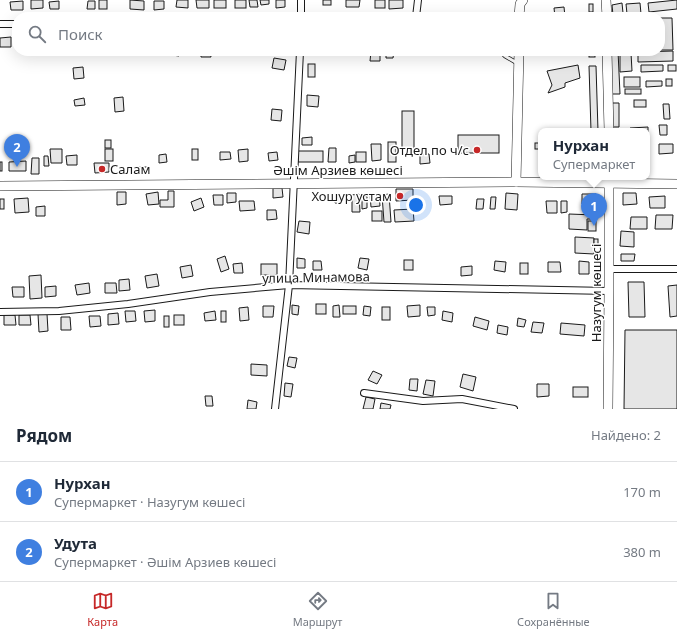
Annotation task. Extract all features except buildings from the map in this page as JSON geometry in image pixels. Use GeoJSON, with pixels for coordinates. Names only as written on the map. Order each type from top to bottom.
{"type":"FeatureCollection","features":[{"type":"Feature","properties":{"kind":"main road"},"geometry":{"type":"LineString","coordinates":[[519,12],[520,4],[523,0]]}},
{"type":"Feature","properties":{"kind":"main road"},"geometry":{"type":"LineString","coordinates":[[606,0],[607,12]]}},
{"type":"Feature","properties":{"kind":"main road"},"geometry":{"type":"LineString","coordinates":[[516,182],[519,56]]}},
{"type":"Feature","properties":{"kind":"main road"},"geometry":{"type":"LineString","coordinates":[[607,56],[609,128]]}},
{"type":"Feature","properties":{"kind":"main road","name":"Әшім Арзиев көшесі"},"geometry":{"type":"LineString","coordinates":[[0,186],[609,180],[677,184]]}},
{"type":"Feature","properties":{"kind":"main road","name":"Назугум көшесі"},"geometry":{"type":"LineString","coordinates":[[608,409],[609,180]]}},
{"type":"Feature","properties":{"kind":"street"},"geometry":{"type":"LineString","coordinates":[[301,0],[301,12]]}},
{"type":"Feature","properties":{"kind":"street"},"geometry":{"type":"LineString","coordinates":[[417,12],[418,0]]}},
{"type":"Feature","properties":{"kind":"street"},"geometry":{"type":"LineString","coordinates":[[0,24],[12,24]]}},
{"type":"Feature","properties":{"kind":"street"},"geometry":{"type":"LineString","coordinates":[[275,409],[288,285],[300,56]]}},
{"type":"Feature","properties":{"kind":"street"},"geometry":{"type":"LineString","coordinates":[[609,268],[677,269]]}},
{"type":"Feature","properties":{"kind":"street","name":"улица Минамова"},"geometry":{"type":"LineString","coordinates":[[0,312],[59,312],[210,292],[288,285],[609,292]]}},
{"type":"Feature","properties":{"kind":"street"},"geometry":{"type":"LineString","coordinates":[[364,393],[423,401],[462,399],[514,409]]}},
{"type":"Feature","properties":{"kind":"lane"},"geometry":{"type":"LineString","coordinates":[[505,56],[519,64]]}},
{"type":"Feature","properties":{"kind":"place","name":"Отдел по ч/с"},"geometry":{"type":"Point","coordinates":[477,150]}},
{"type":"Feature","properties":{"kind":"place","name":"Удута"},"geometry":{"type":"Point","coordinates":[17,167]}},
{"type":"Feature","properties":{"kind":"place","name":"Салам"},"geometry":{"type":"Point","coordinates":[102,169]}},
{"type":"Feature","properties":{"kind":"place","name":"Хошур устам"},"geometry":{"type":"Point","coordinates":[400,196]}},
{"type":"Feature","properties":{"kind":"place","name":"Нурхан"},"geometry":{"type":"Point","coordinates":[594,226]}}]}
